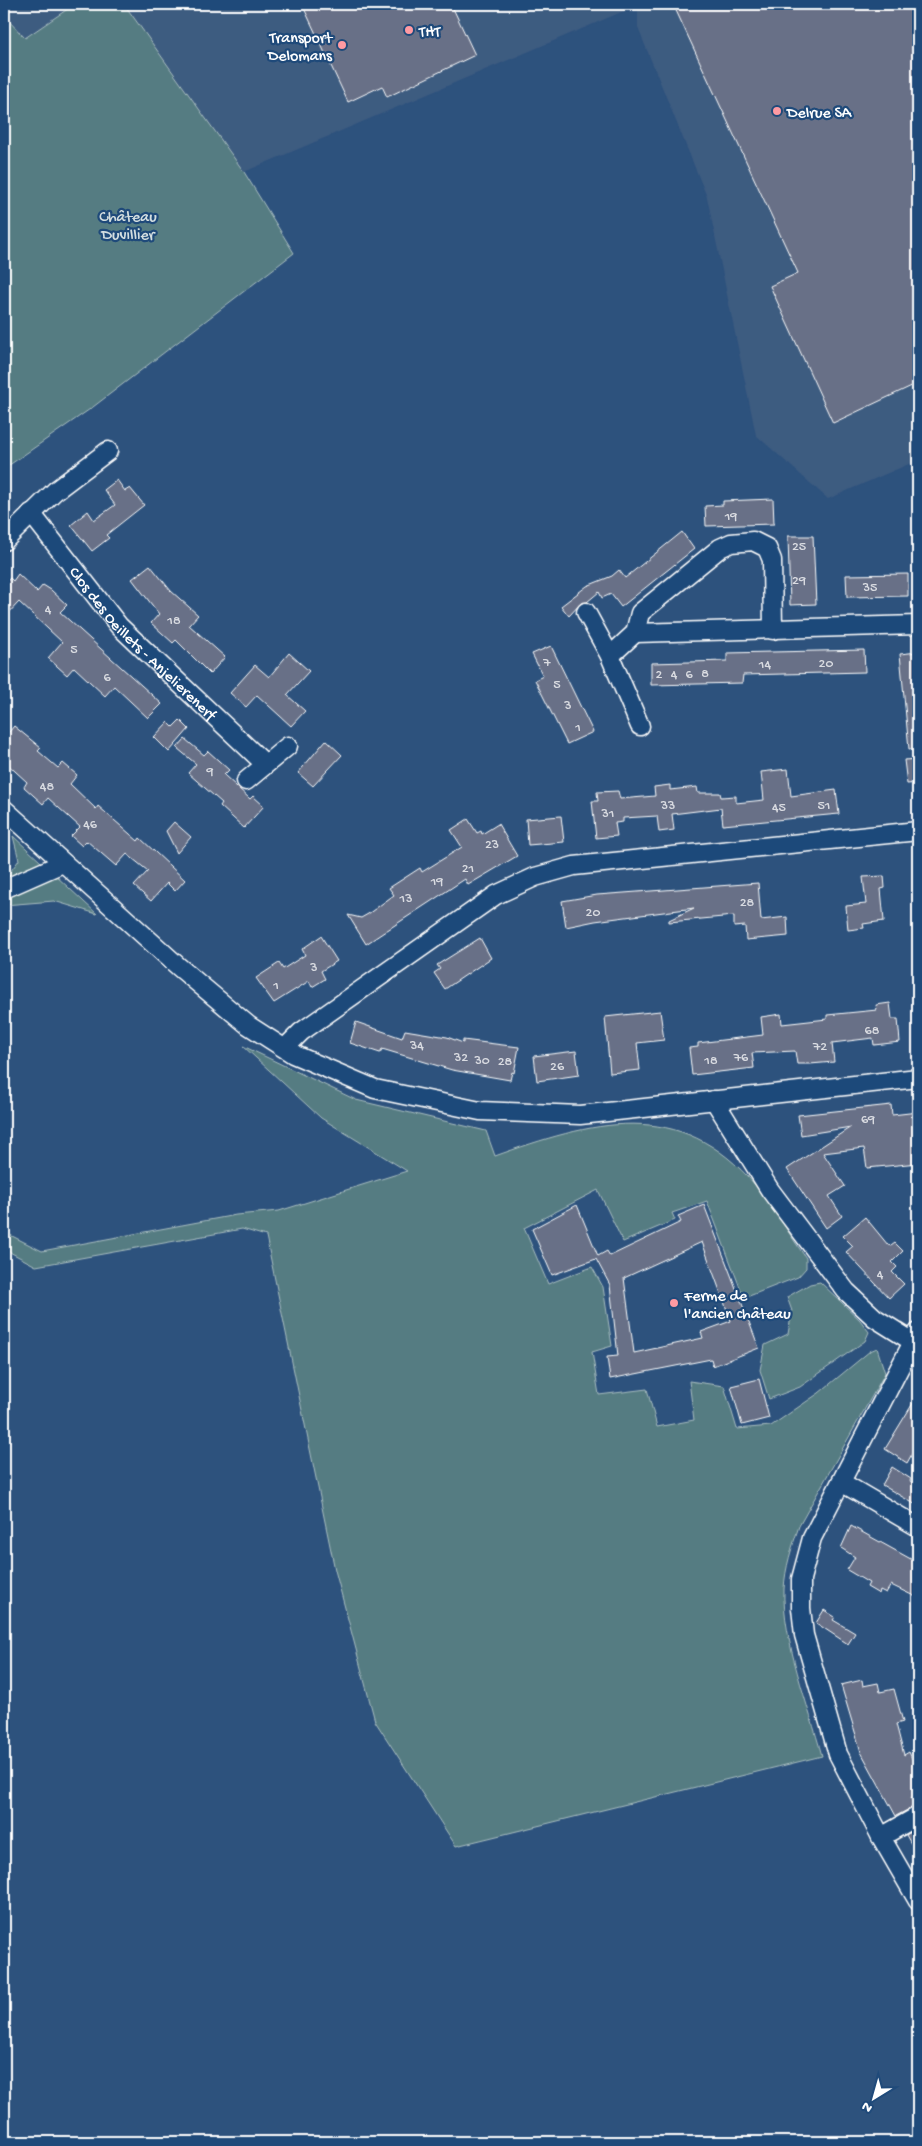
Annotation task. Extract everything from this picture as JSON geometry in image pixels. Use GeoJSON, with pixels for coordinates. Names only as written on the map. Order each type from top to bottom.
{"type":"FeatureCollection","features":[{"type":"Feature","properties":{"kind":"street"},"geometry":{"type":"LineString","coordinates":[[4,542],[55,491],[108,451]]}},
{"type":"Feature","properties":{"kind":"street","name":"Clos des Oeillets - Anjelierenerf"},"geometry":{"type":"LineString","coordinates":[[31,513],[119,626],[265,764]]}},
{"type":"Feature","properties":{"kind":"street"},"geometry":{"type":"LineString","coordinates":[[610,656],[635,633],[640,613],[720,548],[731,543],[753,541],[768,548],[772,560],[773,630]]}},
{"type":"Feature","properties":{"kind":"street"},"geometry":{"type":"LineString","coordinates":[[586,612],[610,656],[640,726]]}},
{"type":"Feature","properties":{"kind":"street"},"geometry":{"type":"LineString","coordinates":[[635,633],[918,625]]}},
{"type":"Feature","properties":{"kind":"street"},"geometry":{"type":"LineString","coordinates":[[246,781],[288,746]]}},
{"type":"Feature","properties":{"kind":"street"},"geometry":{"type":"LineString","coordinates":[[4,809],[179,967],[248,1025],[285,1048],[348,1079],[375,1089],[441,1105],[480,1111],[580,1115],[918,1078]]}},
{"type":"Feature","properties":{"kind":"street"},"geometry":{"type":"LineString","coordinates":[[285,1048],[301,1032],[496,896],[535,877],[574,866],[918,831]]}},
{"type":"Feature","properties":{"kind":"street"},"geometry":{"type":"LineString","coordinates":[[4,888],[63,863]]}},
{"type":"Feature","properties":{"kind":"street"},"geometry":{"type":"LineString","coordinates":[[714,1100],[770,1190],[846,1291],[875,1318],[916,1340],[812,1538],[801,1579],[801,1608],[804,1635],[838,1754],[881,1837],[918,1901]]}},
{"type":"Feature","properties":{"kind":"street"},"geometry":{"type":"LineString","coordinates":[[841,1482],[918,1527]]}},
{"type":"Feature","properties":{"kind":"street"},"geometry":{"type":"LineString","coordinates":[[881,1837],[918,1816]]}},
{"type":"Feature","properties":{"kind":"shaded area"},"geometry":{"type":"Polygon","coordinates":[[[4,4],[75,4],[25,38],[4,16],[4,4]]]}},
{"type":"Feature","properties":{"kind":"shaded area"},"geometry":{"type":"Polygon","coordinates":[[[124,4],[918,4],[918,460],[828,499],[756,435],[707,197],[638,28],[638,5],[244,172],[124,4]]]}},
{"type":"Feature","properties":{"kind":"green space","name":"Château Duvillier"},"geometry":{"type":"Polygon","coordinates":[[[75,4],[124,4],[244,172],[294,253],[93,407],[5,468],[4,16],[25,38],[75,4]]]}},
{"type":"Feature","properties":{"kind":"green space"},"geometry":{"type":"Polygon","coordinates":[[[13,836],[97,914],[54,901],[4,905],[4,880],[19,860],[13,836]]]}},
{"type":"Feature","properties":{"kind":"green space"},"geometry":{"type":"Polygon","coordinates":[[[243,1046],[356,1100],[486,1131],[495,1156],[566,1134],[600,1127],[633,1124],[665,1128],[697,1138],[727,1157],[756,1186],[806,1258],[806,1268],[798,1277],[744,1298],[707,1201],[672,1213],[675,1220],[623,1242],[598,1190],[524,1228],[548,1284],[592,1267],[603,1287],[612,1346],[592,1352],[599,1395],[647,1389],[657,1427],[694,1420],[689,1381],[724,1386],[737,1429],[771,1426],[819,1393],[870,1351],[877,1348],[885,1373],[799,1526],[786,1573],[784,1589],[787,1629],[797,1673],[822,1756],[456,1846],[375,1721],[335,1570],[266,1236],[242,1229],[36,1266],[4,1249],[4,1232],[42,1251],[236,1215],[279,1211],[407,1171],[321,1118],[243,1046]]]}},
{"type":"Feature","properties":{"kind":"green space"},"geometry":{"type":"Polygon","coordinates":[[[820,1282],[860,1320],[869,1332],[865,1341],[800,1387],[769,1399],[760,1370],[765,1345],[788,1334],[792,1311],[787,1297],[810,1284],[820,1282]]]}},
{"type":"Feature","properties":{"kind":"building","name":"THT"},"geometry":{"type":"Polygon","coordinates":[[[302,4],[451,4],[475,55],[387,97],[382,86],[348,102],[302,4]]]}},
{"type":"Feature","properties":{"kind":"building"},"geometry":{"type":"Polygon","coordinates":[[[673,4],[918,4],[918,383],[833,423],[770,286],[798,273],[673,4]]]}},
{"type":"Feature","properties":{"kind":"building"},"geometry":{"type":"Polygon","coordinates":[[[117,480],[125,491],[130,488],[144,505],[106,535],[109,538],[92,551],[71,525],[88,511],[94,520],[115,505],[104,490],[117,480]]]}},
{"type":"Feature","properties":{"kind":"building"},"geometry":{"type":"Polygon","coordinates":[[[773,499],[774,524],[706,526],[705,506],[723,505],[723,501],[773,499]]]}},
{"type":"Feature","properties":{"kind":"building"},"geometry":{"type":"Polygon","coordinates":[[[682,532],[694,549],[621,607],[611,594],[602,598],[599,592],[587,602],[581,603],[569,616],[561,606],[587,586],[612,576],[619,570],[625,578],[682,532]]]}},
{"type":"Feature","properties":{"kind":"building"},"geometry":{"type":"Polygon","coordinates":[[[788,536],[813,536],[816,604],[790,605],[788,536]]]}},
{"type":"Feature","properties":{"kind":"building"},"geometry":{"type":"Polygon","coordinates":[[[150,565],[171,591],[198,615],[189,625],[225,657],[210,674],[176,640],[173,643],[151,623],[159,614],[132,579],[150,565]]]}},
{"type":"Feature","properties":{"kind":"building"},"geometry":{"type":"Polygon","coordinates":[[[18,574],[37,592],[43,585],[51,590],[67,605],[60,612],[162,704],[148,718],[114,686],[105,696],[74,667],[67,675],[48,658],[62,642],[19,602],[4,618],[4,585],[10,578],[13,581],[18,574]]]}},
{"type":"Feature","properties":{"kind":"building"},"geometry":{"type":"Polygon","coordinates":[[[908,574],[908,596],[847,597],[846,575],[908,574]]]}},
{"type":"Feature","properties":{"kind":"building"},"geometry":{"type":"Polygon","coordinates":[[[551,646],[593,732],[567,744],[535,680],[543,676],[532,654],[551,646]]]}},
{"type":"Feature","properties":{"kind":"building"},"geometry":{"type":"Polygon","coordinates":[[[864,650],[865,672],[743,675],[742,683],[651,685],[651,663],[727,661],[727,653],[864,650]]]}},
{"type":"Feature","properties":{"kind":"building"},"geometry":{"type":"Polygon","coordinates":[[[918,652],[918,748],[909,749],[900,654],[918,652]]]}},
{"type":"Feature","properties":{"kind":"building"},"geometry":{"type":"Polygon","coordinates":[[[289,653],[309,671],[287,695],[305,711],[291,726],[257,695],[246,707],[230,693],[255,665],[269,677],[289,653]]]}},
{"type":"Feature","properties":{"kind":"building"},"geometry":{"type":"Polygon","coordinates":[[[180,720],[189,729],[169,752],[154,737],[168,722],[173,727],[180,720]]]}},
{"type":"Feature","properties":{"kind":"building"},"geometry":{"type":"Polygon","coordinates":[[[14,726],[41,748],[38,751],[58,768],[63,763],[77,775],[70,784],[96,809],[98,806],[138,841],[140,838],[185,880],[175,891],[167,883],[151,901],[134,886],[148,871],[127,854],[116,866],[87,841],[82,846],[71,836],[80,827],[48,798],[43,804],[24,787],[27,782],[4,761],[4,738],[14,726]]]}},
{"type":"Feature","properties":{"kind":"building"},"geometry":{"type":"Polygon","coordinates":[[[185,739],[204,755],[208,751],[229,770],[224,775],[250,799],[253,796],[264,806],[244,828],[220,806],[222,803],[188,773],[196,764],[177,748],[185,739]]]}},
{"type":"Feature","properties":{"kind":"building"},"geometry":{"type":"Polygon","coordinates":[[[326,740],[342,755],[313,786],[298,773],[326,740]]]}},
{"type":"Feature","properties":{"kind":"building"},"geometry":{"type":"Polygon","coordinates":[[[918,759],[918,783],[907,784],[904,760],[918,759]]]}},
{"type":"Feature","properties":{"kind":"building"},"geometry":{"type":"Polygon","coordinates":[[[788,769],[791,796],[836,790],[839,814],[723,825],[721,808],[672,814],[674,830],[659,832],[657,816],[623,818],[623,822],[615,823],[617,836],[596,838],[592,801],[598,801],[597,792],[618,791],[620,799],[655,796],[654,787],[670,785],[670,790],[697,787],[698,793],[720,793],[721,797],[736,796],[736,803],[764,800],[761,772],[788,769]]]}},
{"type":"Feature","properties":{"kind":"building"},"geometry":{"type":"Polygon","coordinates":[[[561,816],[564,842],[528,845],[526,819],[561,816]]]}},
{"type":"Feature","properties":{"kind":"building"},"geometry":{"type":"Polygon","coordinates":[[[468,819],[477,833],[481,831],[482,834],[498,824],[517,856],[468,885],[465,879],[366,944],[348,915],[361,918],[368,914],[394,895],[389,888],[420,868],[422,872],[462,847],[451,830],[468,819]]]}},
{"type":"Feature","properties":{"kind":"building"},"geometry":{"type":"Polygon","coordinates":[[[174,822],[191,837],[177,853],[166,831],[174,822]]]}},
{"type":"Feature","properties":{"kind":"building"},"geometry":{"type":"Polygon","coordinates":[[[884,876],[885,888],[881,889],[884,921],[863,924],[864,928],[848,930],[846,906],[866,904],[863,877],[884,876]]]}},
{"type":"Feature","properties":{"kind":"building"},"geometry":{"type":"Polygon","coordinates":[[[758,883],[761,920],[787,917],[788,936],[746,940],[745,926],[734,927],[734,916],[669,922],[669,920],[694,908],[595,921],[566,927],[562,901],[597,895],[758,883]]]}},
{"type":"Feature","properties":{"kind":"building"},"geometry":{"type":"Polygon","coordinates":[[[321,936],[337,961],[321,971],[325,979],[312,987],[309,981],[274,1003],[256,978],[279,963],[283,969],[305,955],[302,949],[321,936]]]}},
{"type":"Feature","properties":{"kind":"building"},"geometry":{"type":"Polygon","coordinates":[[[480,938],[491,958],[445,989],[434,973],[440,969],[437,965],[480,938]]]}},
{"type":"Feature","properties":{"kind":"building"},"geometry":{"type":"Polygon","coordinates":[[[890,1003],[892,1019],[898,1019],[900,1042],[874,1045],[873,1038],[832,1043],[834,1062],[810,1064],[797,1064],[795,1051],[752,1053],[754,1068],[692,1075],[689,1048],[698,1047],[698,1043],[763,1035],[761,1017],[781,1014],[782,1024],[827,1019],[827,1015],[877,1010],[876,1005],[890,1003]]]}},
{"type":"Feature","properties":{"kind":"building"},"geometry":{"type":"Polygon","coordinates":[[[660,1011],[664,1040],[637,1043],[640,1070],[610,1073],[605,1017],[660,1011]]]}},
{"type":"Feature","properties":{"kind":"building"},"geometry":{"type":"Polygon","coordinates":[[[356,1022],[402,1038],[405,1030],[447,1037],[463,1043],[463,1040],[519,1047],[514,1073],[512,1072],[510,1080],[452,1070],[382,1049],[380,1053],[350,1043],[356,1022]]]}},
{"type":"Feature","properties":{"kind":"building"},"geometry":{"type":"Polygon","coordinates":[[[576,1051],[579,1075],[537,1081],[534,1056],[576,1051]]]}},
{"type":"Feature","properties":{"kind":"building"},"geometry":{"type":"Polygon","coordinates":[[[891,1105],[892,1115],[918,1112],[918,1163],[867,1168],[864,1148],[823,1153],[845,1186],[829,1196],[842,1216],[826,1228],[787,1169],[851,1127],[801,1135],[798,1115],[891,1105]]]}},
{"type":"Feature","properties":{"kind":"building"},"geometry":{"type":"Polygon","coordinates":[[[577,1205],[598,1256],[607,1251],[610,1256],[681,1222],[678,1216],[704,1205],[759,1348],[713,1366],[711,1359],[610,1379],[607,1357],[618,1356],[610,1285],[596,1259],[552,1275],[532,1229],[577,1205]],[[702,1242],[624,1278],[634,1353],[703,1338],[701,1332],[731,1321],[702,1242]]]}},
{"type":"Feature","properties":{"kind":"building"},"geometry":{"type":"Polygon","coordinates":[[[865,1217],[888,1245],[891,1246],[895,1243],[903,1251],[892,1262],[897,1267],[892,1272],[904,1284],[889,1298],[846,1252],[853,1246],[843,1236],[865,1217]]]}},
{"type":"Feature","properties":{"kind":"building"},"geometry":{"type":"Polygon","coordinates":[[[759,1379],[769,1418],[742,1425],[731,1386],[759,1379]]]}},
{"type":"Feature","properties":{"kind":"building"},"geometry":{"type":"Polygon","coordinates":[[[918,1395],[918,1443],[907,1463],[885,1449],[918,1395]]]}},
{"type":"Feature","properties":{"kind":"building"},"geometry":{"type":"Polygon","coordinates":[[[892,1467],[911,1479],[910,1481],[918,1487],[918,1506],[882,1485],[892,1467]]]}},
{"type":"Feature","properties":{"kind":"building"},"geometry":{"type":"Polygon","coordinates":[[[851,1526],[918,1563],[918,1598],[891,1585],[886,1593],[880,1590],[879,1594],[867,1587],[869,1583],[847,1570],[855,1557],[841,1548],[851,1526]]]}},
{"type":"Feature","properties":{"kind":"building"},"geometry":{"type":"Polygon","coordinates":[[[824,1610],[835,1617],[833,1620],[855,1633],[848,1644],[816,1623],[824,1610]]]}},
{"type":"Feature","properties":{"kind":"building"},"geometry":{"type":"Polygon","coordinates":[[[862,1680],[863,1686],[878,1683],[880,1692],[894,1689],[903,1722],[896,1724],[904,1755],[909,1752],[918,1771],[918,1794],[911,1798],[915,1806],[896,1816],[861,1752],[841,1685],[862,1680]]]}},
{"type":"Feature","properties":{"kind":"building"},"geometry":{"type":"Polygon","coordinates":[[[918,1828],[918,1856],[906,1835],[918,1828]]]}},
{"type":"Feature","properties":{"kind":"place","name":"THT"},"geometry":{"type":"Point","coordinates":[409,30]}},
{"type":"Feature","properties":{"kind":"place","name":"Transport Delomans"},"geometry":{"type":"Point","coordinates":[342,45]}},
{"type":"Feature","properties":{"kind":"place","name":"Delrue SA"},"geometry":{"type":"Point","coordinates":[777,111]}},
{"type":"Feature","properties":{"kind":"place","name":"Ferme de l'ancien château"},"geometry":{"type":"Point","coordinates":[674,1303]}}]}
